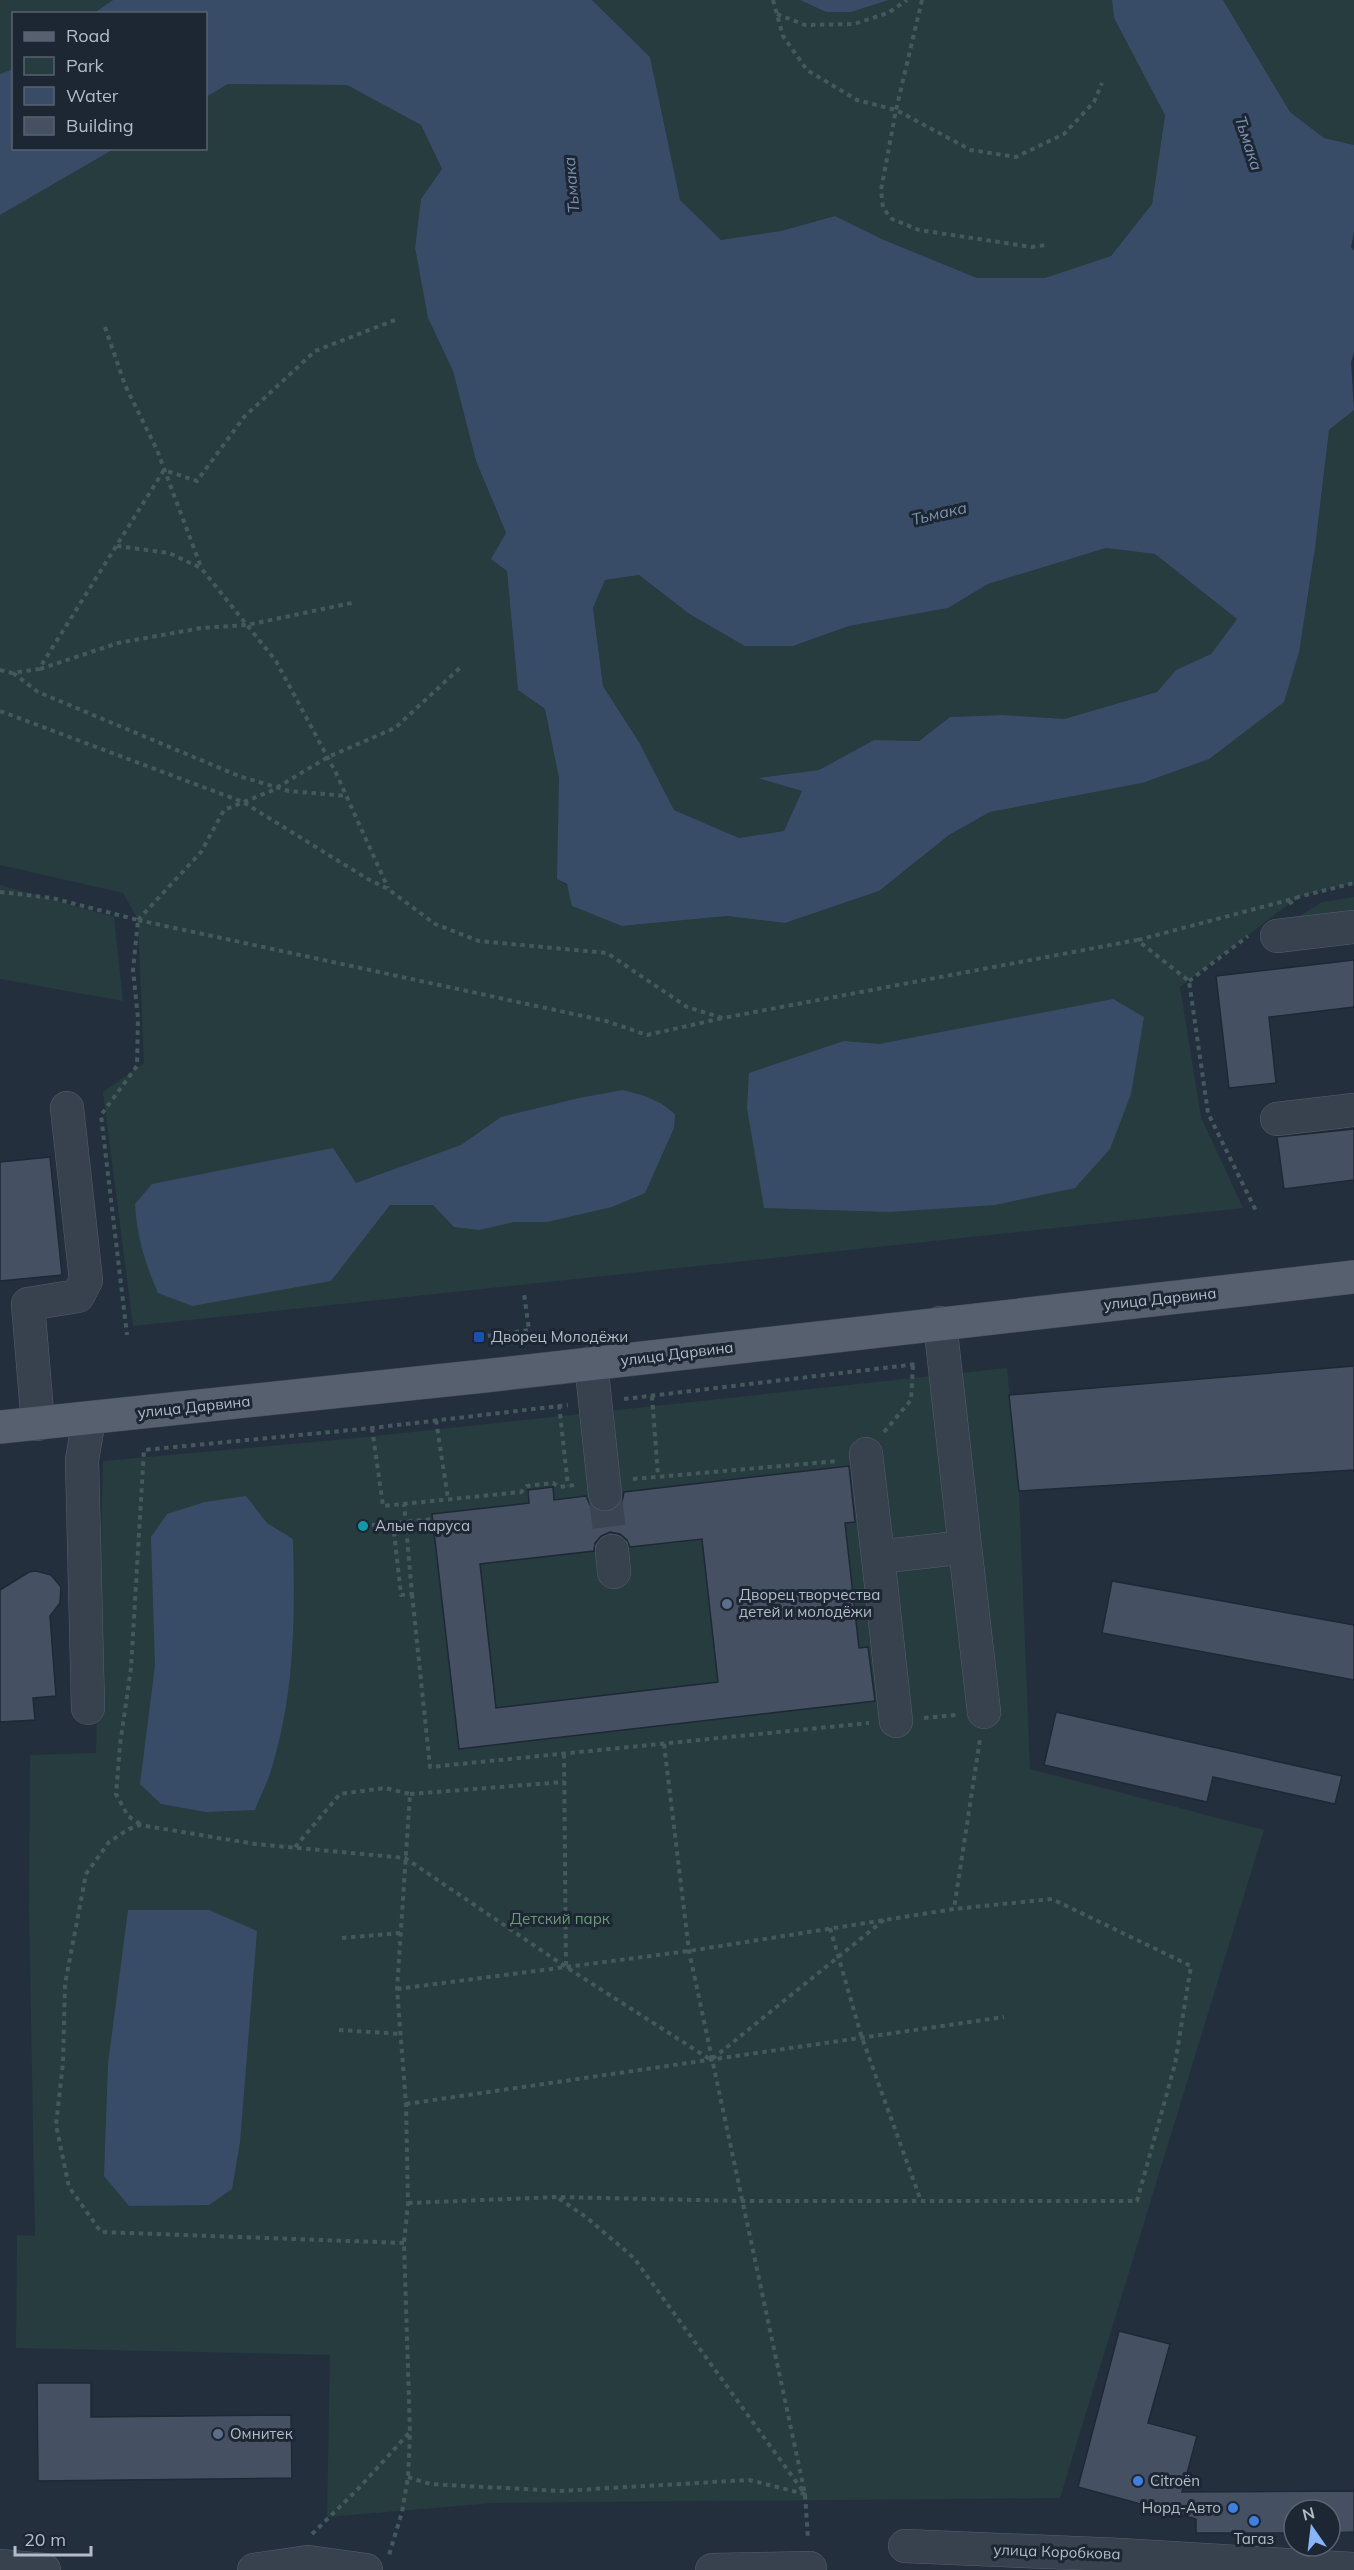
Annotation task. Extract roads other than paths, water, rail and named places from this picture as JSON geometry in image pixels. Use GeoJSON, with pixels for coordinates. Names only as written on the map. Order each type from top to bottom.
{"type":"FeatureCollection","features":[{"type":"Feature","properties":{"kind":"main road","name":"улица Дарвина"},"geometry":{"type":"LineString","coordinates":[[0,1427],[591,1364],[1354,1277]]}},
{"type":"Feature","properties":{"kind":"street"},"geometry":{"type":"LineString","coordinates":[[1277,936],[1354,927]]}},
{"type":"Feature","properties":{"kind":"street"},"geometry":{"type":"LineString","coordinates":[[38,1424],[28,1304],[78,1296],[86,1280],[67,1108]]}},
{"type":"Feature","properties":{"kind":"street"},"geometry":{"type":"LineString","coordinates":[[1277,1119],[1354,1110]]}},
{"type":"Feature","properties":{"kind":"street"},"geometry":{"type":"LineString","coordinates":[[940,1323],[929,1363],[965,1547],[984,1712]]}},
{"type":"Feature","properties":{"kind":"street"},"geometry":{"type":"LineString","coordinates":[[591,1364],[605,1494]]}},
{"type":"Feature","properties":{"kind":"street"},"geometry":{"type":"LineString","coordinates":[[88,1708],[82,1460],[89,1419]]}},
{"type":"Feature","properties":{"kind":"street"},"geometry":{"type":"LineString","coordinates":[[866,1454],[896,1721]]}},
{"type":"Feature","properties":{"kind":"street"},"geometry":{"type":"LineString","coordinates":[[878,1557],[965,1547]]}},
{"type":"Feature","properties":{"kind":"street","name":"улица Коробкова"},"geometry":{"type":"LineString","coordinates":[[904,2546],[1121,2555],[1354,2569]]}},
{"type":"Feature","properties":{"kind":"street"},"geometry":{"type":"LineString","coordinates":[[254,2570],[308,2562],[377,2565]]}},
{"type":"Feature","properties":{"kind":"street"},"geometry":{"type":"LineString","coordinates":[[0,2566],[44,2570]]}},
{"type":"Feature","properties":{"kind":"street"},"geometry":{"type":"LineString","coordinates":[[712,2570],[810,2569]]}},
{"type":"Feature","properties":{"kind":"water","name":"Тьмака"},"geometry":{"type":"Polygon","coordinates":[[[113,0],[592,0],[650,57],[680,200],[721,240],[781,231],[835,216],[884,240],[977,278],[1045,278],[1111,256],[1152,204],[1165,115],[1114,18],[1112,0],[1223,0],[1290,112],[1324,138],[1354,145],[1354,232],[1351,247],[1354,251],[1354,352],[1351,362],[1354,410],[1329,430],[1315,549],[1299,652],[1284,702],[1209,759],[1142,783],[990,812],[949,835],[879,891],[785,923],[727,916],[622,926],[572,906],[567,884],[557,879],[559,778],[545,709],[518,690],[507,571],[491,559],[506,533],[476,461],[453,371],[428,318],[415,248],[421,199],[442,169],[421,125],[347,85],[228,84],[207,96],[207,12],[95,12],[113,0]],[[1106,548],[988,584],[948,608],[849,626],[793,646],[745,646],[688,613],[639,575],[605,580],[593,608],[603,686],[639,742],[674,810],[739,838],[784,831],[802,791],[758,778],[819,770],[874,740],[919,741],[950,717],[1003,715],[1064,719],[1157,692],[1176,670],[1211,654],[1237,619],[1155,554],[1106,548]]]}},
{"type":"Feature","properties":{"kind":"water"},"geometry":{"type":"Polygon","coordinates":[[[800,0],[889,0],[851,12],[826,12],[800,0]]]}},
{"type":"Feature","properties":{"kind":"water"},"geometry":{"type":"Polygon","coordinates":[[[12,69],[12,150],[112,150],[0,215],[0,74],[12,69]]]}},
{"type":"Feature","properties":{"kind":"water"},"geometry":{"type":"Polygon","coordinates":[[[1113,999],[1144,1017],[1131,1094],[1110,1149],[1075,1188],[995,1205],[889,1212],[764,1208],[747,1108],[749,1073],[844,1041],[879,1044],[1113,999]]]}},
{"type":"Feature","properties":{"kind":"water"},"geometry":{"type":"Polygon","coordinates":[[[623,1090],[662,1104],[675,1114],[674,1128],[645,1193],[612,1207],[547,1222],[514,1222],[479,1230],[454,1227],[433,1205],[390,1205],[331,1281],[192,1306],[158,1293],[149,1271],[142,1250],[135,1204],[152,1184],[333,1148],[356,1183],[461,1145],[501,1117],[623,1090]]]}},
{"type":"Feature","properties":{"kind":"water"},"geometry":{"type":"Polygon","coordinates":[[[246,1496],[267,1523],[293,1539],[292,1654],[280,1739],[255,1810],[206,1812],[161,1804],[140,1784],[155,1666],[151,1537],[167,1514],[205,1502],[246,1496]]]}},
{"type":"Feature","properties":{"kind":"water"},"geometry":{"type":"Polygon","coordinates":[[[128,1910],[209,1910],[257,1931],[240,2142],[232,2189],[209,2205],[129,2206],[104,2176],[108,2064],[128,1910]]]}},
{"type":"Feature","properties":{"kind":"tunnel"},"geometry":{"type":"LineString","coordinates":[[605,1494],[612,1551]]}},
{"type":"Feature","properties":{"kind":"place","name":"Дворец Молодёжи"},"geometry":{"type":"Point","coordinates":[479,1337]}},
{"type":"Feature","properties":{"kind":"place","name":"Алые паруса"},"geometry":{"type":"Point","coordinates":[363,1526]}},
{"type":"Feature","properties":{"kind":"place","name":"Дворец творчества детей и молодёжи"},"geometry":{"type":"Point","coordinates":[727,1604]}},
{"type":"Feature","properties":{"kind":"place","name":"Омнитек"},"geometry":{"type":"Point","coordinates":[218,2434]}},
{"type":"Feature","properties":{"kind":"place","name":"Citroën"},"geometry":{"type":"Point","coordinates":[1138,2481]}},
{"type":"Feature","properties":{"kind":"place","name":"Норд-Авто"},"geometry":{"type":"Point","coordinates":[1233,2508]}},
{"type":"Feature","properties":{"kind":"place","name":"Тагаз"},"geometry":{"type":"Point","coordinates":[1254,2521]}},
{"type":"Feature","properties":{"kind":"park label","name":"Детский парк"},"geometry":{"type":"Point","coordinates":[560,1919]}}]}
